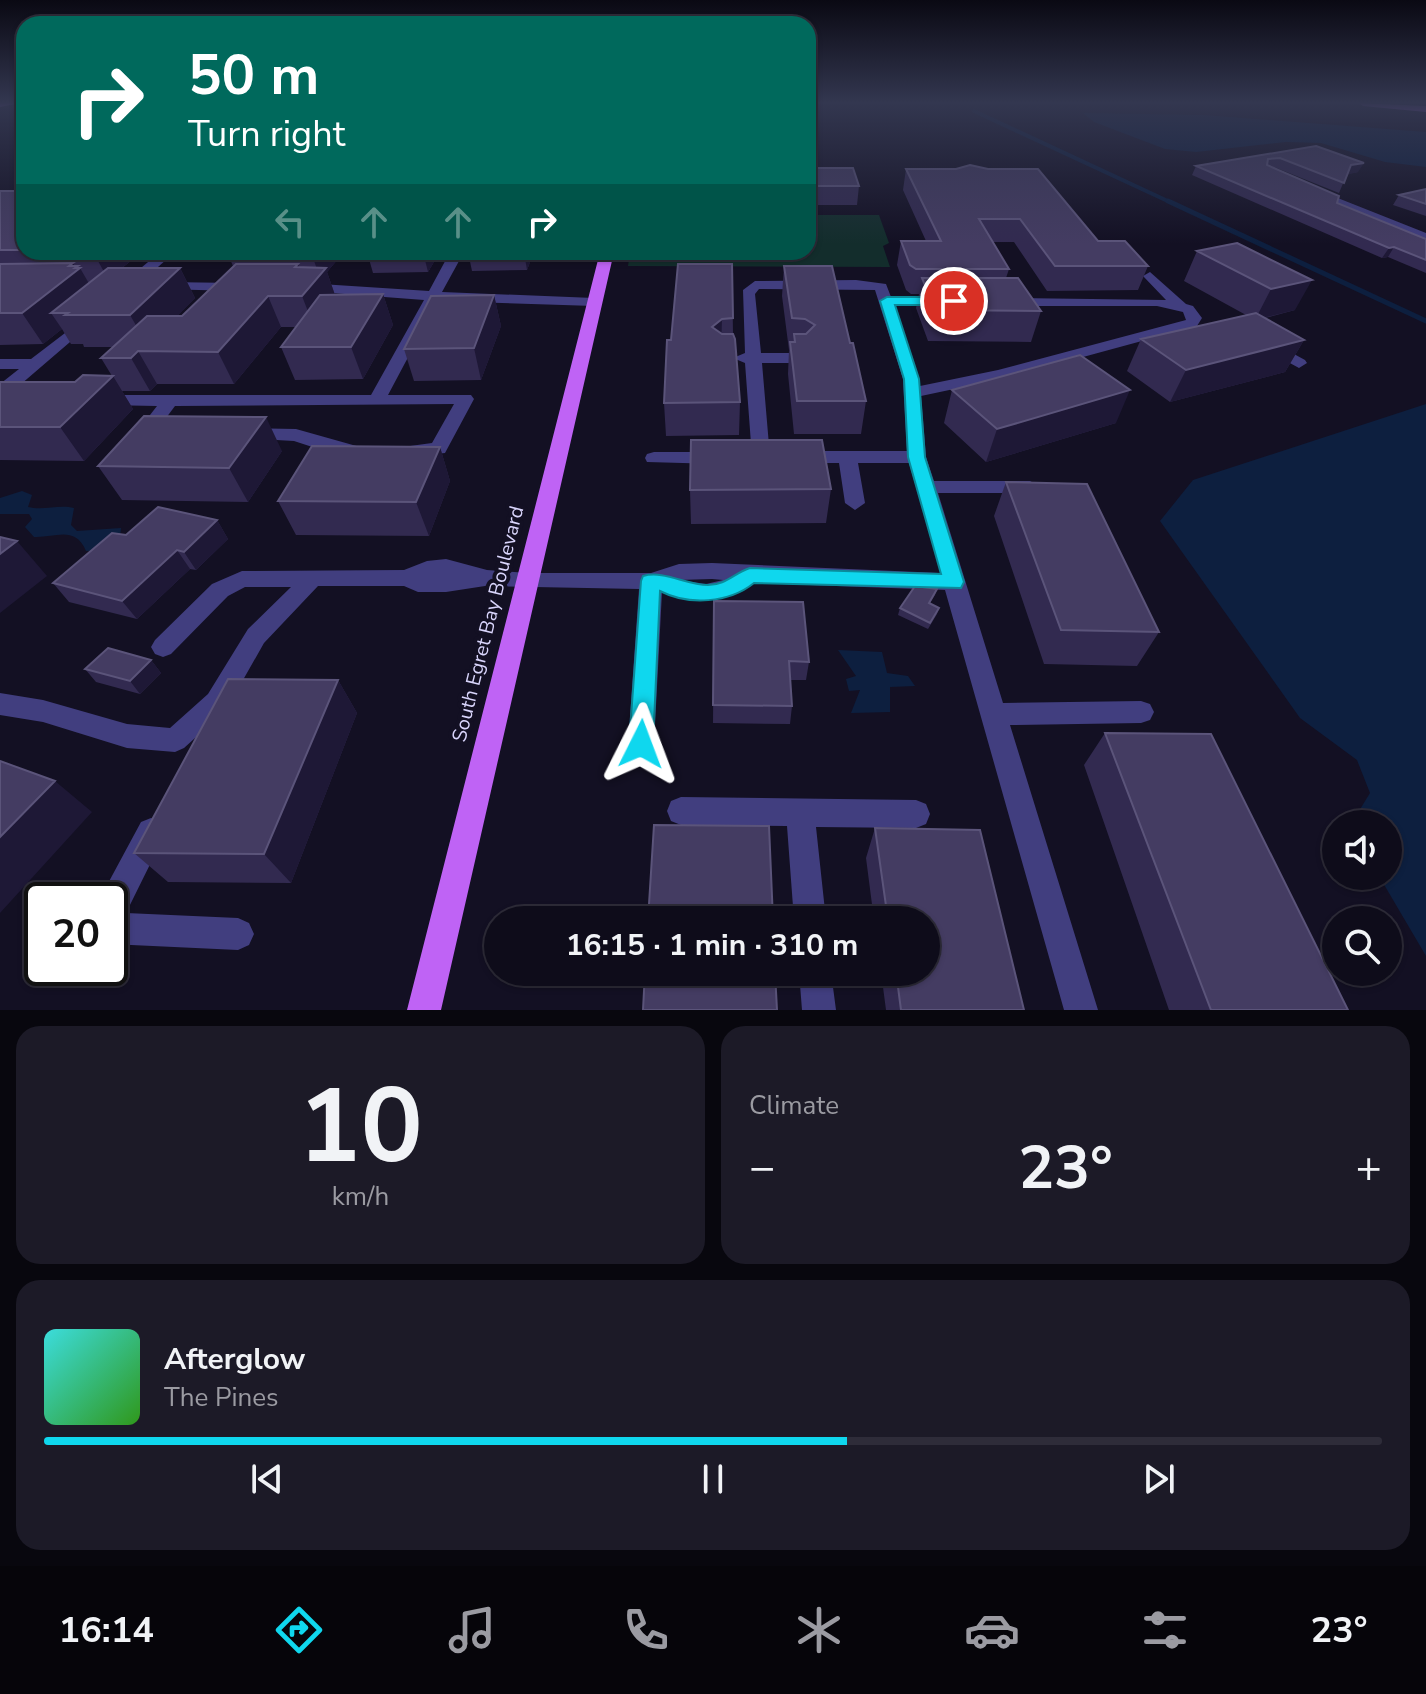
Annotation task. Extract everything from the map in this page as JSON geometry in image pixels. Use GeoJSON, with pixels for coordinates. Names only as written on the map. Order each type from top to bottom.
{"type":"FeatureCollection","features":[{"type":"Feature","properties":{"kind":"main road","name":"South Egret Bay Boulevard"},"geometry":{"type":"LineString","coordinates":[[424,1010],[605,260]]}},
{"type":"Feature","properties":{"kind":"street"},"geometry":{"type":"LineString","coordinates":[[1296,183],[1426,237]]}},
{"type":"Feature","properties":{"kind":"street"},"geometry":{"type":"LineString","coordinates":[[157,260],[118,289],[251,287]]}},
{"type":"Feature","properties":{"kind":"street"},"geometry":{"type":"LineString","coordinates":[[377,400],[453,260]]}},
{"type":"Feature","properties":{"kind":"street"},"geometry":{"type":"LineString","coordinates":[[912,393],[1074,361],[1192,323],[1195,318],[1150,276]]}},
{"type":"Feature","properties":{"kind":"street"},"geometry":{"type":"LineString","coordinates":[[745,457],[752,358],[749,283],[881,287],[911,379],[917,457],[1081,1010]]}},
{"type":"Feature","properties":{"kind":"street"},"geometry":{"type":"LineString","coordinates":[[282,287],[504,301],[594,302]]}},
{"type":"Feature","properties":{"kind":"street"},"geometry":{"type":"LineString","coordinates":[[987,301],[1028,296],[1157,302],[1217,321]]}},
{"type":"Feature","properties":{"kind":"street"},"geometry":{"type":"LineString","coordinates":[[887,301],[958,301]]}},
{"type":"Feature","properties":{"kind":"street"},"geometry":{"type":"LineString","coordinates":[[5,396],[35,364],[93,315]]}},
{"type":"Feature","properties":{"kind":"street"},"geometry":{"type":"LineString","coordinates":[[1280,332],[1257,338],[1299,363]]}},
{"type":"Feature","properties":{"kind":"street"},"geometry":{"type":"LineString","coordinates":[[723,358],[801,358]]}},
{"type":"Feature","properties":{"kind":"street"},"geometry":{"type":"LineString","coordinates":[[0,364],[35,364]]}},
{"type":"Feature","properties":{"kind":"street"},"geometry":{"type":"LineString","coordinates":[[93,400],[465,399],[438,449],[406,450]]}},
{"type":"Feature","properties":{"kind":"street"},"geometry":{"type":"LineString","coordinates":[[170,401],[152,424],[178,432],[192,432]]}},
{"type":"Feature","properties":{"kind":"street"},"geometry":{"type":"LineString","coordinates":[[222,433],[296,435],[343,451],[375,450]]}},
{"type":"Feature","properties":{"kind":"street"},"geometry":{"type":"LineString","coordinates":[[848,457],[855,503]]}},
{"type":"Feature","properties":{"kind":"street"},"geometry":{"type":"LineString","coordinates":[[654,458],[917,457]]}},
{"type":"Feature","properties":{"kind":"street"},"geometry":{"type":"LineString","coordinates":[[926,487],[1042,486]]}},
{"type":"Feature","properties":{"kind":"street"},"geometry":{"type":"LineString","coordinates":[[163,647],[220,590],[242,579],[407,578],[418,584],[446,584],[485,578],[655,581],[675,589],[710,593],[734,588],[750,575],[954,582]]}},
{"type":"Feature","properties":{"kind":"street"},"geometry":{"type":"LineString","coordinates":[[0,704],[43,711],[181,751],[217,702],[256,636],[313,578]]}},
{"type":"Feature","properties":{"kind":"street"},"geometry":{"type":"LineString","coordinates":[[641,744],[655,581]]}},
{"type":"Feature","properties":{"kind":"street"},"geometry":{"type":"LineString","coordinates":[[993,714],[1141,712]]}},
{"type":"Feature","properties":{"kind":"street"},"geometry":{"type":"LineString","coordinates":[[125,882],[166,803]]}},
{"type":"Feature","properties":{"kind":"street"},"geometry":{"type":"LineString","coordinates":[[681,811],[916,814]]}},
{"type":"Feature","properties":{"kind":"street"},"geometry":{"type":"LineString","coordinates":[[800,812],[809,906]]}},
{"type":"Feature","properties":{"kind":"street"},"geometry":{"type":"LineString","coordinates":[[128,929],[238,934]]}},
{"type":"Feature","properties":{"kind":"street"},"geometry":{"type":"LineString","coordinates":[[816,986],[819,1010]]}},
{"type":"Feature","properties":{"kind":"green space"},"geometry":{"type":"Polygon","coordinates":[[[816,215],[879,215],[889,243],[883,246],[890,267],[628,266],[629,260],[816,260],[816,215]]]}},
{"type":"Feature","properties":{"kind":"water"},"geometry":{"type":"Polygon","coordinates":[[[1345,150],[1426,150],[1426,167],[1385,162],[1345,150]]]}},
{"type":"Feature","properties":{"kind":"water"},"geometry":{"type":"Polygon","coordinates":[[[1426,404],[1426,956],[1402,915],[1402,906],[1397,906],[1387,890],[1402,890],[1402,810],[1360,810],[1370,793],[1357,760],[1300,718],[1160,521],[1193,480],[1426,404]]]}},
{"type":"Feature","properties":{"kind":"water"},"geometry":{"type":"Polygon","coordinates":[[[22,491],[32,495],[28,507],[74,508],[71,525],[77,531],[121,528],[118,539],[109,546],[86,551],[70,535],[34,537],[25,527],[32,519],[29,514],[0,514],[0,498],[22,491]]]}},
{"type":"Feature","properties":{"kind":"water"},"geometry":{"type":"Polygon","coordinates":[[[838,650],[882,652],[887,673],[908,676],[915,686],[890,687],[890,712],[851,713],[860,690],[849,691],[846,679],[856,676],[838,650]]]}},
{"type":"Feature","properties":{"kind":"building"},"geometry":{"type":"Polygon","coordinates":[[[1291,150],[1328,150],[1364,163],[1351,165],[1344,183],[1280,158],[1268,159],[1267,165],[1339,196],[1337,203],[1426,239],[1426,260],[1394,247],[1389,248],[1196,166],[1291,150]]]}},
{"type":"Feature","properties":{"kind":"building"},"geometry":{"type":"Polygon","coordinates":[[[970,165],[988,169],[1038,169],[1098,241],[1125,241],[1148,266],[1055,266],[1020,219],[979,219],[1009,269],[916,269],[910,265],[901,241],[941,241],[906,169],[956,169],[970,165]]]}},
{"type":"Feature","properties":{"kind":"building"},"geometry":{"type":"Polygon","coordinates":[[[816,168],[853,168],[859,186],[816,186],[816,168]]]}},
{"type":"Feature","properties":{"kind":"building"},"geometry":{"type":"Polygon","coordinates":[[[1426,189],[1426,204],[1399,195],[1426,189]]]}},
{"type":"Feature","properties":{"kind":"building"},"geometry":{"type":"Polygon","coordinates":[[[0,191],[16,191],[16,250],[0,250],[0,191]]]}},
{"type":"Feature","properties":{"kind":"building"},"geometry":{"type":"Polygon","coordinates":[[[1237,243],[1312,280],[1271,289],[1197,251],[1237,243]]]}},
{"type":"Feature","properties":{"kind":"building"},"geometry":{"type":"Polygon","coordinates":[[[73,263],[69,266],[80,268],[22,313],[0,313],[0,264],[73,263]]]}},
{"type":"Feature","properties":{"kind":"building"},"geometry":{"type":"Polygon","coordinates":[[[236,264],[298,264],[295,267],[326,268],[302,296],[268,296],[218,352],[138,351],[131,358],[101,358],[147,316],[182,316],[236,264]]]}},
{"type":"Feature","properties":{"kind":"building"},"geometry":{"type":"Polygon","coordinates":[[[678,264],[732,264],[733,318],[722,319],[712,327],[722,334],[733,334],[735,339],[740,402],[664,403],[667,340],[671,340],[678,264]]]}},
{"type":"Feature","properties":{"kind":"building"},"geometry":{"type":"Polygon","coordinates":[[[784,266],[832,266],[866,401],[797,401],[790,342],[795,342],[794,334],[806,334],[815,325],[805,319],[792,318],[784,266]]]}},
{"type":"Feature","properties":{"kind":"building"},"geometry":{"type":"Polygon","coordinates":[[[108,268],[180,268],[130,315],[51,313],[108,268]]]}},
{"type":"Feature","properties":{"kind":"building"},"geometry":{"type":"Polygon","coordinates":[[[922,278],[1018,278],[1041,311],[935,310],[922,278]]]}},
{"type":"Feature","properties":{"kind":"building"},"geometry":{"type":"Polygon","coordinates":[[[383,294],[351,347],[281,347],[320,295],[383,294]]]}},
{"type":"Feature","properties":{"kind":"building"},"geometry":{"type":"Polygon","coordinates":[[[494,295],[474,348],[404,349],[431,296],[494,295]]]}},
{"type":"Feature","properties":{"kind":"building"},"geometry":{"type":"Polygon","coordinates":[[[1256,313],[1304,340],[1186,370],[1141,339],[1256,313]]]}},
{"type":"Feature","properties":{"kind":"building"},"geometry":{"type":"Polygon","coordinates":[[[1080,355],[1130,390],[997,429],[952,390],[1080,355]]]}},
{"type":"Feature","properties":{"kind":"building"},"geometry":{"type":"Polygon","coordinates":[[[83,375],[113,376],[60,427],[0,427],[0,382],[75,382],[83,375]]]}},
{"type":"Feature","properties":{"kind":"building"},"geometry":{"type":"Polygon","coordinates":[[[144,416],[266,417],[229,468],[98,466],[144,416]]]}},
{"type":"Feature","properties":{"kind":"building"},"geometry":{"type":"Polygon","coordinates":[[[691,440],[822,440],[831,489],[690,490],[691,440]]]}},
{"type":"Feature","properties":{"kind":"building"},"geometry":{"type":"Polygon","coordinates":[[[312,446],[440,447],[416,502],[278,501],[312,446]]]}},
{"type":"Feature","properties":{"kind":"building"},"geometry":{"type":"Polygon","coordinates":[[[1006,482],[1087,484],[1159,632],[1061,630],[1006,482]]]}},
{"type":"Feature","properties":{"kind":"building"},"geometry":{"type":"Polygon","coordinates":[[[158,507],[217,520],[184,552],[177,550],[122,601],[53,583],[112,533],[126,535],[158,507]]]}},
{"type":"Feature","properties":{"kind":"building"},"geometry":{"type":"Polygon","coordinates":[[[0,537],[17,541],[0,554],[0,537]]]}},
{"type":"Feature","properties":{"kind":"building"},"geometry":{"type":"Polygon","coordinates":[[[915,586],[937,589],[929,603],[939,608],[930,623],[900,608],[915,586]]]}},
{"type":"Feature","properties":{"kind":"building"},"geometry":{"type":"Polygon","coordinates":[[[714,601],[803,602],[809,662],[789,661],[792,706],[713,705],[714,601]]]}},
{"type":"Feature","properties":{"kind":"building"},"geometry":{"type":"Polygon","coordinates":[[[108,648],[151,660],[130,681],[85,669],[108,648]]]}},
{"type":"Feature","properties":{"kind":"building"},"geometry":{"type":"Polygon","coordinates":[[[228,679],[338,680],[264,854],[134,853],[228,679]]]}},
{"type":"Feature","properties":{"kind":"building"},"geometry":{"type":"Polygon","coordinates":[[[1105,733],[1211,734],[1322,958],[1322,986],[1336,986],[1348,1010],[1211,1010],[1105,733]]]}},
{"type":"Feature","properties":{"kind":"building"},"geometry":{"type":"Polygon","coordinates":[[[0,761],[55,781],[0,837],[0,761]]]}},
{"type":"Feature","properties":{"kind":"building"},"geometry":{"type":"Polygon","coordinates":[[[654,825],[769,826],[772,906],[649,906],[654,825]]]}},
{"type":"Feature","properties":{"kind":"building"},"geometry":{"type":"Polygon","coordinates":[[[875,828],[980,830],[1024,1010],[901,1010],[898,986],[940,986],[940,906],[886,906],[875,828]]]}},
{"type":"Feature","properties":{"kind":"building"},"geometry":{"type":"Polygon","coordinates":[[[644,986],[776,986],[777,1010],[643,1010],[644,986]]]}},
{"type":"Feature","properties":{"kind":"waterway"},"geometry":{"type":"LineString","coordinates":[[1058,150],[1172,203]]}},
{"type":"Feature","properties":{"kind":"waterway"},"geometry":{"type":"LineString","coordinates":[[1168,201],[1426,321]]}},
{"type":"Feature","properties":{"kind":"route"},"geometry":{"type":"LineString","coordinates":[[641,744],[651,581],[659,581],[675,589],[710,593],[734,588],[750,575],[954,582],[917,457],[911,379],[887,301],[954,301]]}}]}
